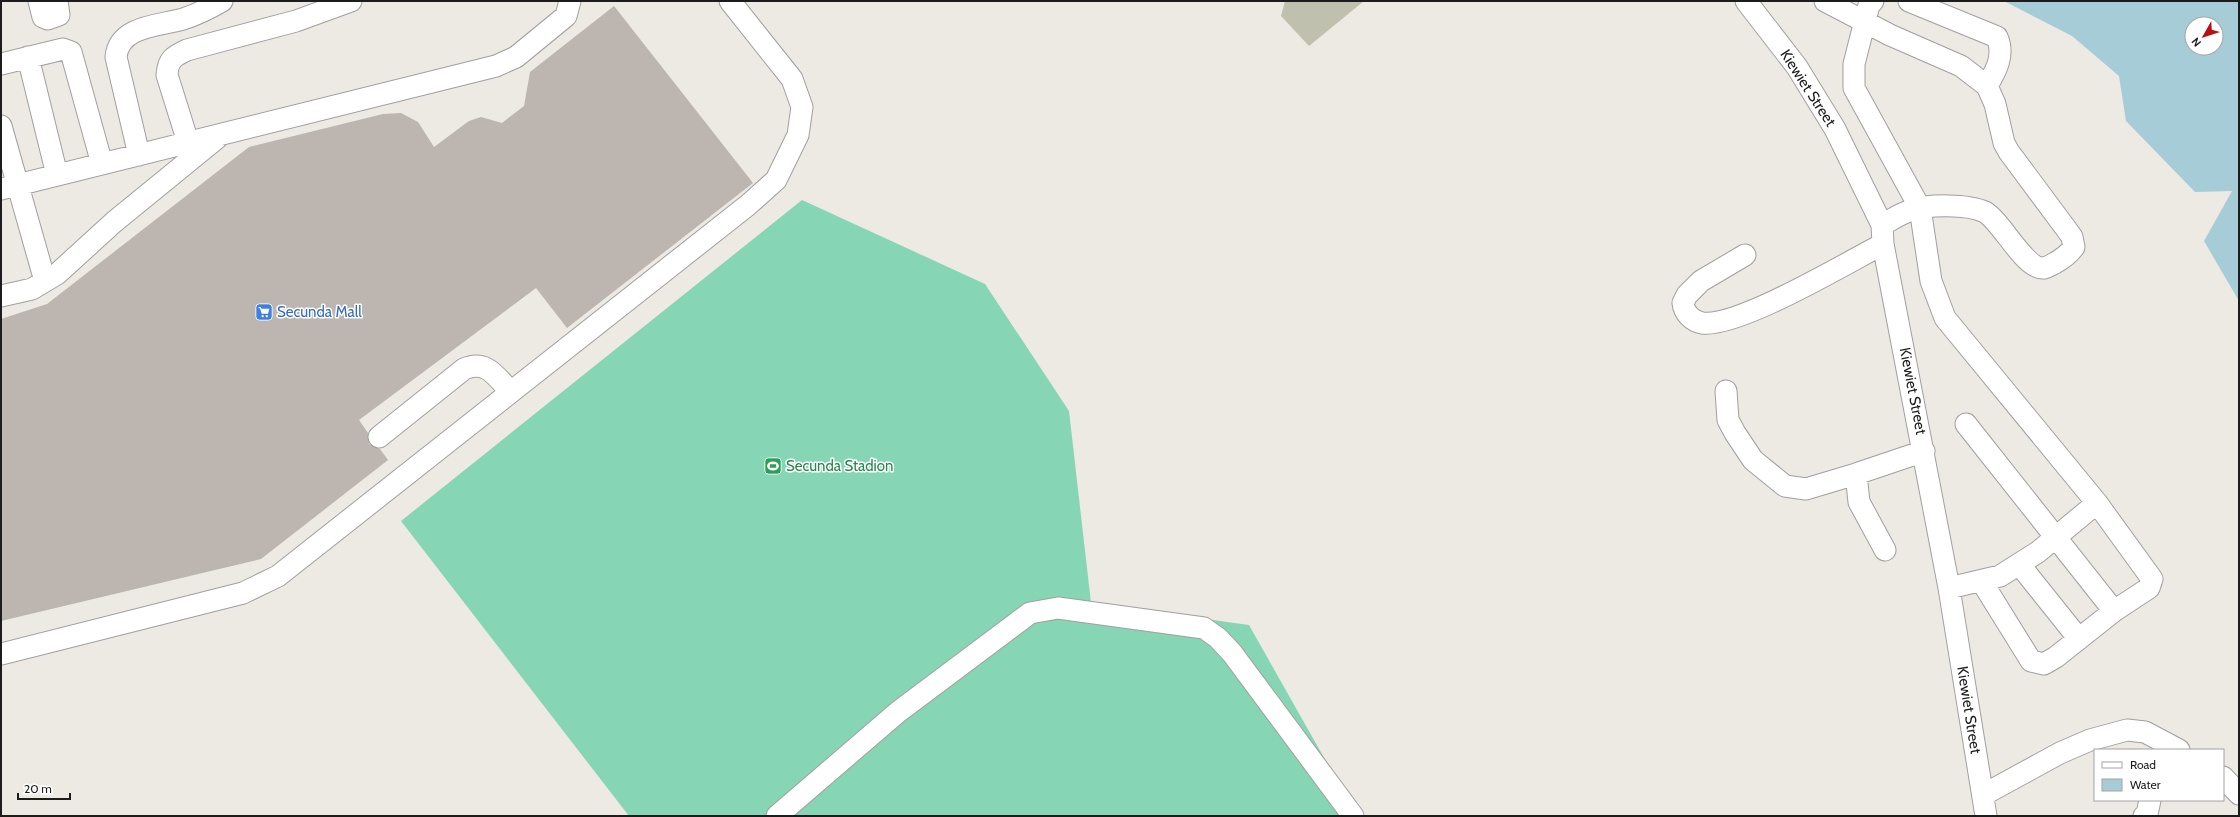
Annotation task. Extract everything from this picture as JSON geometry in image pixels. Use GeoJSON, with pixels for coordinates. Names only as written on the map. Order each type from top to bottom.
{"type":"FeatureCollection","features":[{"type":"Feature","properties":{"kind":"street"},"geometry":{"type":"LineString","coordinates":[[39,1],[44,17],[46,19],[52,19],[59,15],[60,12],[57,1]]}},
{"type":"Feature","properties":{"kind":"street"},"geometry":{"type":"LineString","coordinates":[[139,155],[116,57],[117,50],[130,34],[149,26],[184,19],[222,1]]}},
{"type":"Feature","properties":{"kind":"street"},"geometry":{"type":"LineString","coordinates":[[188,142],[167,75],[168,64],[174,57],[187,50],[296,21],[351,1]]}},
{"type":"Feature","properties":{"kind":"street"},"geometry":{"type":"LineString","coordinates":[[9,187],[496,66],[516,57],[566,16],[570,1]]}},
{"type":"Feature","properties":{"kind":"street"},"geometry":{"type":"LineString","coordinates":[[1,654],[235,595],[261,586],[278,576],[748,205],[776,180],[798,135],[802,107],[792,79],[730,1]]}},
{"type":"Feature","properties":{"kind":"street","name":"Kiewiet Street"},"geometry":{"type":"LineString","coordinates":[[1746,1],[1801,73],[1835,129],[1883,234],[1949,588],[1986,816]]}},
{"type":"Feature","properties":{"kind":"street"},"geometry":{"type":"LineString","coordinates":[[1745,255],[1695,286],[1683,303],[1683,310],[1688,316],[1702,323],[1719,322],[1770,304],[1883,234],[1909,210],[1920,208],[1953,206],[1970,208],[1985,213],[2036,267],[2043,268],[2049,266],[2071,252],[2074,248],[2072,237],[2068,230],[2006,148],[1998,124],[1995,104],[1987,86],[1961,66],[1890,35],[1865,20],[1825,1]]}},
{"type":"Feature","properties":{"kind":"street"},"geometry":{"type":"LineString","coordinates":[[1873,1],[1869,5],[1854,64],[1854,88],[1920,208],[1931,281],[1945,318],[2097,503],[2152,579],[2149,588],[2114,611],[2044,664],[2034,663],[1982,582]]}},
{"type":"Feature","properties":{"kind":"street"},"geometry":{"type":"LineString","coordinates":[[1909,1],[1997,37],[2001,46],[1998,67],[1987,86]]}},
{"type":"Feature","properties":{"kind":"street"},"geometry":{"type":"LineString","coordinates":[[1,64],[63,49],[74,56],[102,164]]}},
{"type":"Feature","properties":{"kind":"street"},"geometry":{"type":"LineString","coordinates":[[28,57],[57,175]]}},
{"type":"Feature","properties":{"kind":"street"},"geometry":{"type":"LineString","coordinates":[[1,126],[9,187],[45,281]]}},
{"type":"Feature","properties":{"kind":"street"},"geometry":{"type":"LineString","coordinates":[[1,296],[32,289],[57,274],[114,222],[222,134]]}},
{"type":"Feature","properties":{"kind":"street"},"geometry":{"type":"LineString","coordinates":[[380,437],[464,369],[474,365],[487,368],[511,392]]}},
{"type":"Feature","properties":{"kind":"street"},"geometry":{"type":"LineString","coordinates":[[1726,391],[1728,420],[1735,434],[1753,460],[1785,486],[1806,489],[1924,451]]}},
{"type":"Feature","properties":{"kind":"street"},"geometry":{"type":"LineString","coordinates":[[1966,424],[2114,611]]}},
{"type":"Feature","properties":{"kind":"street"},"geometry":{"type":"LineString","coordinates":[[1856,474],[1859,502],[1885,550]]}},
{"type":"Feature","properties":{"kind":"street"},"geometry":{"type":"LineString","coordinates":[[1949,588],[1982,582],[2000,576],[2056,537],[2097,503]]}},
{"type":"Feature","properties":{"kind":"street"},"geometry":{"type":"LineString","coordinates":[[2019,564],[2079,639]]}},
{"type":"Feature","properties":{"kind":"street"},"geometry":{"type":"LineString","coordinates":[[777,816],[898,712],[1009,627],[1030,613],[1058,608],[1204,628],[1218,638],[1269,700],[1353,816]]}},
{"type":"Feature","properties":{"kind":"street"},"geometry":{"type":"LineString","coordinates":[[1982,796],[2060,753],[2090,740],[2127,730],[2146,741],[2175,749]]}},
{"type":"Feature","properties":{"kind":"street"},"geometry":{"type":"LineString","coordinates":[[2144,816],[2147,814],[2150,801]]}},
{"type":"Feature","properties":{"kind":"shaded area"},"geometry":{"type":"Polygon","coordinates":[[[1285,1],[1364,1],[1309,46],[1281,16],[1285,1]]]}},
{"type":"Feature","properties":{"kind":"green space","name":"Secunda Stadion"},"geometry":{"type":"Polygon","coordinates":[[[802,200],[985,284],[1069,411],[1091,603],[1249,625],[1357,816],[629,816],[401,521],[802,200]]]}},
{"type":"Feature","properties":{"kind":"water"},"geometry":{"type":"Polygon","coordinates":[[[2004,1],[2239,1],[2239,301],[2204,241],[2232,191],[2195,192],[2126,121],[2119,76],[2072,36],[2004,1]]]}},
{"type":"Feature","properties":{"kind":"building","name":"Secunda Mall"},"geometry":{"type":"Polygon","coordinates":[[[614,6],[753,183],[567,328],[536,288],[359,420],[368,433],[369,444],[380,449],[388,460],[261,559],[1,621],[1,319],[47,304],[249,147],[383,114],[401,113],[418,122],[434,147],[469,121],[481,117],[502,123],[524,106],[530,72],[614,6]]]}},
{"type":"Feature","properties":{"kind":"place","name":"Secunda Mall"},"geometry":{"type":"Point","coordinates":[264,312]}},
{"type":"Feature","properties":{"kind":"place","name":"Secunda Stadion"},"geometry":{"type":"Point","coordinates":[773,466]}}]}
